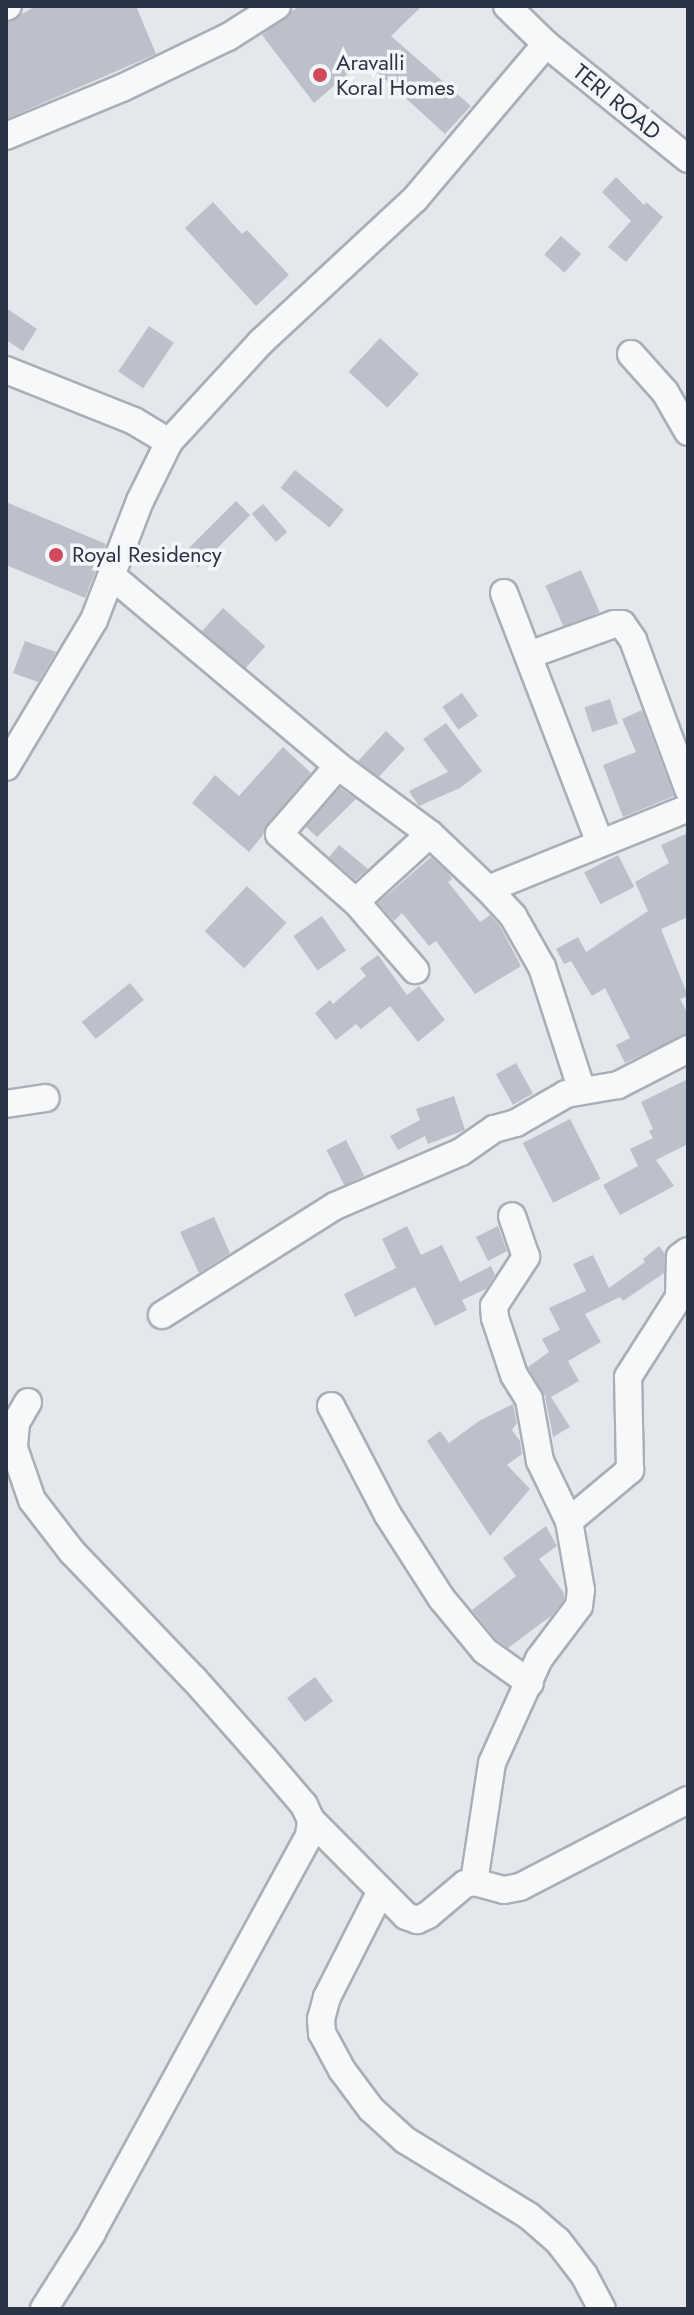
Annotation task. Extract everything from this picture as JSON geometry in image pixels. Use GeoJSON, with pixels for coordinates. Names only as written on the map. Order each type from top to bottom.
{"type":"FeatureCollection","features":[{"type":"Feature","properties":{"kind":"street"},"geometry":{"type":"LineString","coordinates":[[6,136],[122,88],[228,37],[277,6]]}},
{"type":"Feature","properties":{"kind":"street","name":"TERI ROAD"},"geometry":{"type":"LineString","coordinates":[[507,6],[546,44],[688,159]]}},
{"type":"Feature","properties":{"kind":"street"},"geometry":{"type":"LineString","coordinates":[[6,767],[61,679],[113,577],[140,501],[169,442],[261,342],[415,199],[546,44]]}},
{"type":"Feature","properties":{"kind":"street"},"geometry":{"type":"LineString","coordinates":[[631,354],[665,392],[688,432]]}},
{"type":"Feature","properties":{"kind":"street"},"geometry":{"type":"LineString","coordinates":[[6,370],[134,421],[169,442]]}},
{"type":"Feature","properties":{"kind":"street"},"geometry":{"type":"LineString","coordinates":[[113,577],[338,766],[430,834],[513,916],[542,967],[582,1091]]}},
{"type":"Feature","properties":{"kind":"street"},"geometry":{"type":"LineString","coordinates":[[504,593],[599,841]]}},
{"type":"Feature","properties":{"kind":"street"},"geometry":{"type":"LineString","coordinates":[[529,655],[614,624],[622,624],[633,640],[688,789]]}},
{"type":"Feature","properties":{"kind":"street"},"geometry":{"type":"LineString","coordinates":[[338,766],[279,834],[357,903],[415,970]]}},
{"type":"Feature","properties":{"kind":"street"},"geometry":{"type":"LineString","coordinates":[[488,889],[599,841],[688,808]]}},
{"type":"Feature","properties":{"kind":"street"},"geometry":{"type":"LineString","coordinates":[[362,896],[430,834]]}},
{"type":"Feature","properties":{"kind":"street"},"geometry":{"type":"LineString","coordinates":[[162,1315],[311,1218],[419,1167],[461,1152],[494,1129],[516,1123],[566,1094],[618,1085],[688,1049]]}},
{"type":"Feature","properties":{"kind":"street"},"geometry":{"type":"LineString","coordinates":[[6,1104],[46,1098]]}},
{"type":"Feature","properties":{"kind":"street"},"geometry":{"type":"LineString","coordinates":[[474,1882],[492,1763],[547,1646],[579,1606],[581,1590],[569,1521],[540,1461],[529,1399],[514,1375],[495,1318],[494,1306],[526,1257],[512,1216]]}},
{"type":"Feature","properties":{"kind":"street"},"geometry":{"type":"LineString","coordinates":[[569,1521],[630,1470],[628,1377],[679,1297],[680,1257],[688,1251]]}},
{"type":"Feature","properties":{"kind":"street"},"geometry":{"type":"LineString","coordinates":[[28,1402],[16,1423],[14,1448],[32,1500],[72,1552],[194,1679],[263,1757],[304,1805],[311,1820],[410,1920],[428,1915],[458,1888],[474,1882],[504,1890],[520,1887],[688,1800]]}},
{"type":"Feature","properties":{"kind":"street"},"geometry":{"type":"LineString","coordinates":[[331,1406],[388,1515],[442,1599],[485,1651],[530,1683]]}},
{"type":"Feature","properties":{"kind":"street"},"geometry":{"type":"LineString","coordinates":[[44,2309],[92,2233],[309,1836],[311,1820]]}},
{"type":"Feature","properties":{"kind":"street"},"geometry":{"type":"LineString","coordinates":[[381,1891],[327,1997],[322,2033],[342,2070],[371,2109],[405,2140],[529,2216],[558,2241],[584,2275],[602,2309]]}},
{"type":"Feature","properties":{"kind":"building"},"geometry":{"type":"Polygon","coordinates":[[[36,6],[136,6],[156,54],[6,119],[6,23],[36,6]]]}},
{"type":"Feature","properties":{"kind":"building"},"geometry":{"type":"Polygon","coordinates":[[[299,6],[422,6],[391,36],[471,106],[445,134],[364,60],[314,103],[262,35],[299,6]]]}},
{"type":"Feature","properties":{"kind":"building"},"geometry":{"type":"Polygon","coordinates":[[[616,177],[644,205],[646,202],[663,217],[626,262],[608,247],[631,221],[602,192],[616,177]]]}},
{"type":"Feature","properties":{"kind":"building"},"geometry":{"type":"Polygon","coordinates":[[[213,202],[242,234],[247,230],[289,275],[256,306],[185,228],[213,202]]]}},
{"type":"Feature","properties":{"kind":"building"},"geometry":{"type":"Polygon","coordinates":[[[561,236],[581,254],[564,273],[544,255],[561,236]]]}},
{"type":"Feature","properties":{"kind":"building"},"geometry":{"type":"Polygon","coordinates":[[[6,308],[37,329],[23,351],[6,340],[6,308]]]}},
{"type":"Feature","properties":{"kind":"building"},"geometry":{"type":"Polygon","coordinates":[[[149,326],[174,343],[143,388],[118,372],[149,326]]]}},
{"type":"Feature","properties":{"kind":"building"},"geometry":{"type":"Polygon","coordinates":[[[380,338],[419,374],[387,408],[349,372],[380,338]]]}},
{"type":"Feature","properties":{"kind":"building"},"geometry":{"type":"Polygon","coordinates":[[[295,470],[344,510],[329,528],[281,488],[295,470]]]}},
{"type":"Feature","properties":{"kind":"building"},"geometry":{"type":"Polygon","coordinates":[[[236,501],[250,515],[198,567],[184,553],[236,501]]]}},
{"type":"Feature","properties":{"kind":"building","name":"Royal Residency"},"geometry":{"type":"Polygon","coordinates":[[[6,502],[106,544],[85,598],[6,565],[6,502]]]}},
{"type":"Feature","properties":{"kind":"building"},"geometry":{"type":"Polygon","coordinates":[[[263,504],[287,532],[276,542],[252,514],[263,504]]]}},
{"type":"Feature","properties":{"kind":"building"},"geometry":{"type":"Polygon","coordinates":[[[581,570],[600,612],[564,628],[545,586],[581,570]]]}},
{"type":"Feature","properties":{"kind":"building"},"geometry":{"type":"Polygon","coordinates":[[[223,608],[265,646],[245,669],[202,631],[223,608]]]}},
{"type":"Feature","properties":{"kind":"building"},"geometry":{"type":"Polygon","coordinates":[[[25,641],[56,652],[38,682],[13,673],[25,641]]]}},
{"type":"Feature","properties":{"kind":"building"},"geometry":{"type":"Polygon","coordinates":[[[462,693],[478,716],[458,730],[442,707],[462,693]]]}},
{"type":"Feature","properties":{"kind":"building"},"geometry":{"type":"Polygon","coordinates":[[[610,699],[618,724],[592,732],[584,707],[610,699]]]}},
{"type":"Feature","properties":{"kind":"building"},"geometry":{"type":"Polygon","coordinates":[[[642,710],[674,796],[623,817],[603,765],[636,752],[622,719],[642,710]]]}},
{"type":"Feature","properties":{"kind":"building"},"geometry":{"type":"Polygon","coordinates":[[[446,723],[482,771],[460,788],[419,806],[409,791],[448,772],[423,739],[446,723]]]}},
{"type":"Feature","properties":{"kind":"building"},"geometry":{"type":"Polygon","coordinates":[[[386,731],[405,749],[377,779],[358,761],[386,731]]]}},
{"type":"Feature","properties":{"kind":"building"},"geometry":{"type":"Polygon","coordinates":[[[283,747],[311,773],[267,824],[263,835],[249,852],[192,803],[215,775],[239,796],[283,747]]]}},
{"type":"Feature","properties":{"kind":"building"},"geometry":{"type":"Polygon","coordinates":[[[340,788],[356,799],[317,837],[306,827],[340,788]]]}},
{"type":"Feature","properties":{"kind":"building"},"geometry":{"type":"Polygon","coordinates":[[[688,833],[688,917],[661,929],[688,996],[680,999],[688,1014],[688,1033],[625,1063],[616,1045],[630,1038],[605,988],[592,996],[571,961],[564,964],[556,949],[578,937],[586,952],[648,911],[635,882],[669,863],[661,845],[688,833]]]}},
{"type":"Feature","properties":{"kind":"building"},"geometry":{"type":"Polygon","coordinates":[[[339,845],[368,869],[355,880],[329,857],[339,845]]]}},
{"type":"Feature","properties":{"kind":"building"},"geometry":{"type":"Polygon","coordinates":[[[618,855],[634,887],[600,904],[584,872],[618,855]]]}},
{"type":"Feature","properties":{"kind":"building"},"geometry":{"type":"Polygon","coordinates":[[[431,857],[448,873],[452,879],[448,882],[480,922],[490,915],[500,926],[521,966],[475,994],[436,941],[429,946],[402,913],[394,921],[378,903],[431,857]]]}},
{"type":"Feature","properties":{"kind":"building"},"geometry":{"type":"Polygon","coordinates":[[[247,886],[286,923],[244,968],[205,931],[247,886]]]}},
{"type":"Feature","properties":{"kind":"building"},"geometry":{"type":"Polygon","coordinates":[[[322,916],[346,950],[317,970],[293,936],[322,916]]]}},
{"type":"Feature","properties":{"kind":"building"},"geometry":{"type":"Polygon","coordinates":[[[378,955],[407,995],[419,986],[445,1020],[418,1042],[390,1006],[361,1029],[356,1024],[336,1040],[315,1013],[330,1000],[333,1004],[366,976],[360,968],[378,955]]]}},
{"type":"Feature","properties":{"kind":"building"},"geometry":{"type":"Polygon","coordinates":[[[130,983],[144,1000],[96,1039],[82,1022],[130,983]]]}},
{"type":"Feature","properties":{"kind":"building"},"geometry":{"type":"Polygon","coordinates":[[[516,1063],[533,1094],[513,1105],[496,1074],[516,1063]]]}},
{"type":"Feature","properties":{"kind":"building"},"geometry":{"type":"Polygon","coordinates":[[[688,1079],[688,1144],[656,1160],[674,1186],[620,1215],[603,1185],[638,1166],[630,1149],[653,1138],[649,1131],[653,1129],[641,1102],[688,1079]]]}},
{"type":"Feature","properties":{"kind":"building"},"geometry":{"type":"Polygon","coordinates":[[[454,1096],[465,1130],[428,1144],[425,1136],[398,1150],[390,1136],[420,1120],[416,1109],[454,1096]]]}},
{"type":"Feature","properties":{"kind":"building"},"geometry":{"type":"Polygon","coordinates":[[[570,1119],[600,1179],[553,1203],[523,1143],[570,1119]]]}},
{"type":"Feature","properties":{"kind":"building"},"geometry":{"type":"Polygon","coordinates":[[[346,1140],[364,1176],[345,1186],[326,1150],[346,1140]]]}},
{"type":"Feature","properties":{"kind":"building"},"geometry":{"type":"Polygon","coordinates":[[[214,1217],[230,1253],[199,1273],[180,1232],[214,1217]]]}},
{"type":"Feature","properties":{"kind":"building"},"geometry":{"type":"Polygon","coordinates":[[[407,1226],[421,1255],[442,1245],[460,1282],[491,1266],[495,1275],[486,1289],[462,1300],[467,1310],[435,1326],[415,1287],[355,1317],[344,1294],[396,1268],[382,1239],[407,1226]]]}},
{"type":"Feature","properties":{"kind":"building"},"geometry":{"type":"Polygon","coordinates":[[[498,1226],[507,1251],[488,1261],[476,1237],[498,1226]]]}},
{"type":"Feature","properties":{"kind":"building"},"geometry":{"type":"Polygon","coordinates":[[[659,1246],[665,1254],[664,1273],[623,1301],[620,1297],[585,1314],[601,1342],[568,1361],[579,1381],[551,1397],[570,1427],[553,1437],[545,1396],[528,1367],[549,1352],[542,1339],[560,1330],[549,1308],[586,1291],[573,1264],[593,1255],[609,1288],[645,1262],[643,1259],[659,1246]]]}},
{"type":"Feature","properties":{"kind":"building"},"geometry":{"type":"Polygon","coordinates":[[[513,1404],[517,1423],[512,1430],[520,1441],[522,1454],[507,1465],[530,1489],[490,1536],[427,1441],[440,1431],[449,1443],[479,1421],[513,1404]]]}},
{"type":"Feature","properties":{"kind":"building"},"geometry":{"type":"Polygon","coordinates":[[[546,1526],[557,1546],[539,1559],[564,1593],[564,1600],[551,1616],[508,1648],[496,1639],[472,1610],[516,1576],[503,1558],[546,1526]]]}},
{"type":"Feature","properties":{"kind":"building"},"geometry":{"type":"Polygon","coordinates":[[[315,1677],[333,1701],[305,1722],[287,1698],[315,1677]]]}},
{"type":"Feature","properties":{"kind":"place","name":"Aravalli Koral Homes"},"geometry":{"type":"Point","coordinates":[320,75]}},
{"type":"Feature","properties":{"kind":"place","name":"Royal Residency"},"geometry":{"type":"Point","coordinates":[56,555]}}]}
